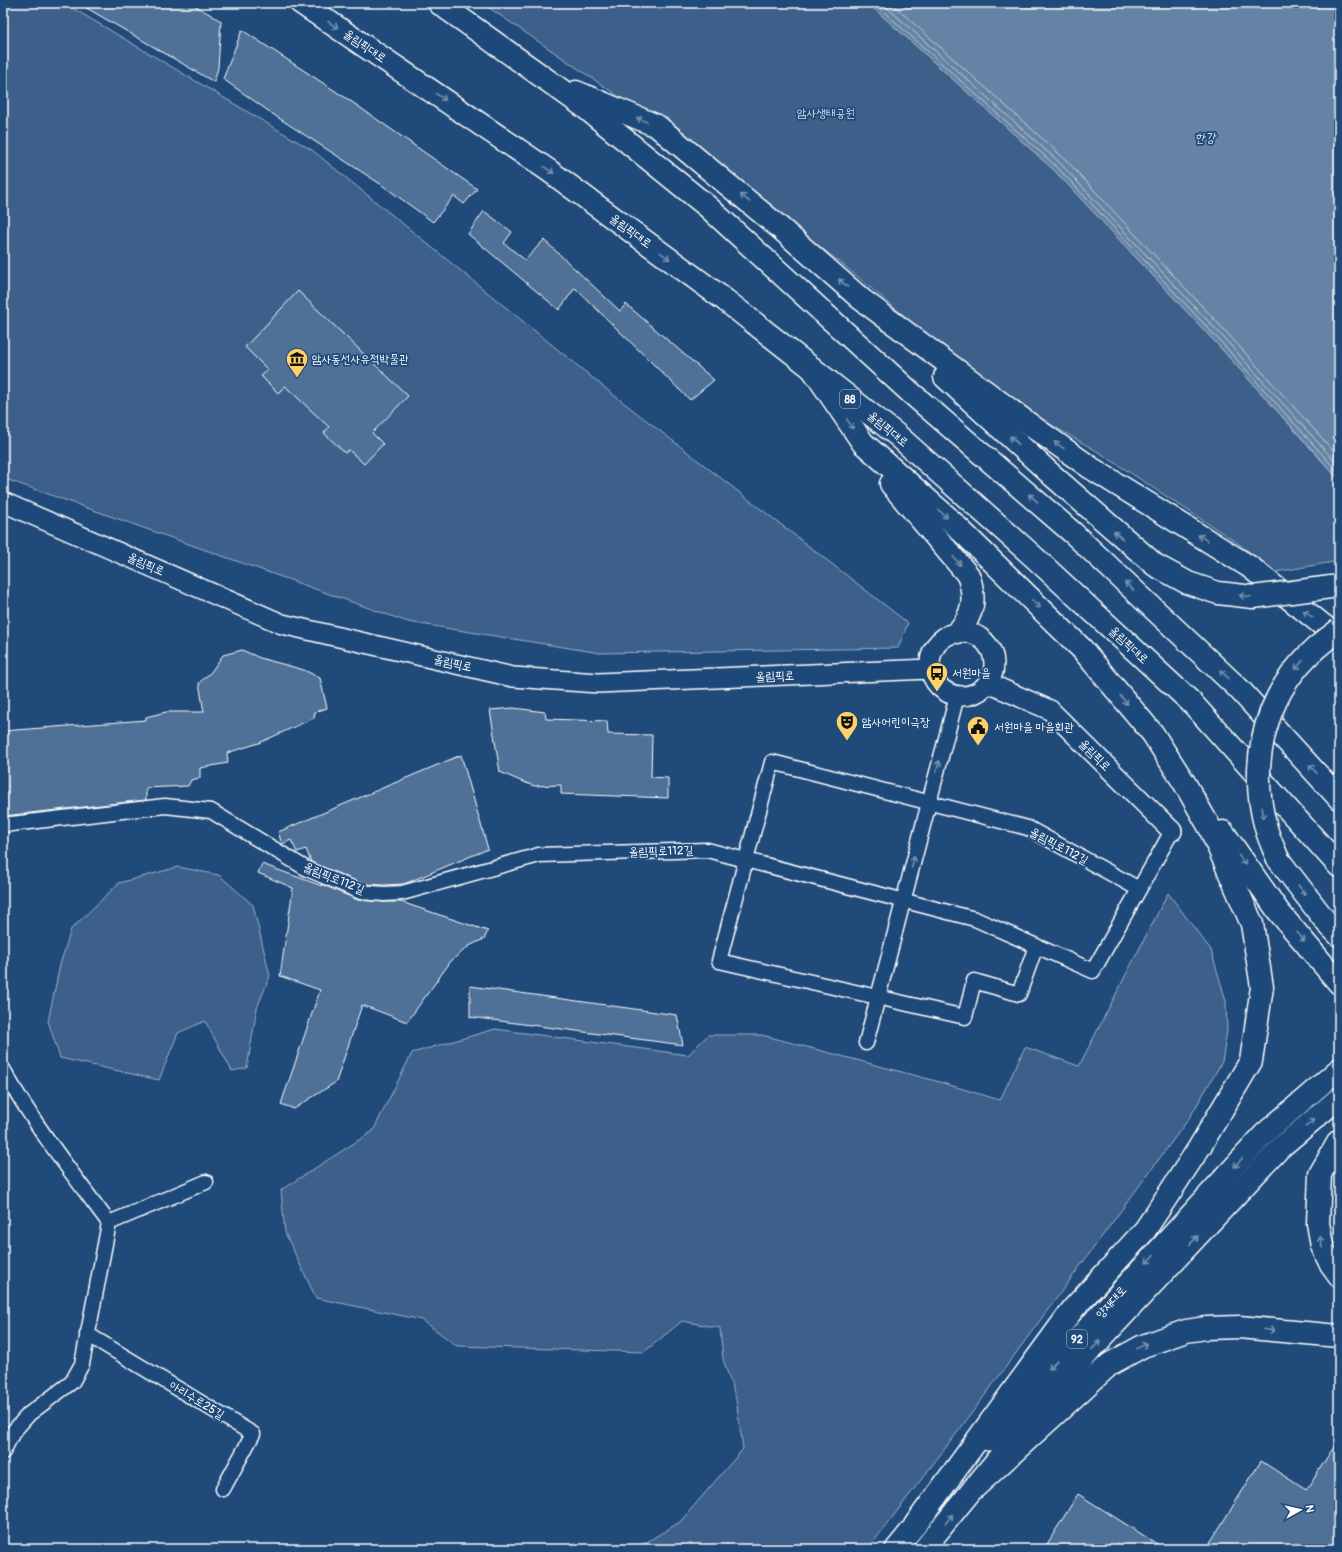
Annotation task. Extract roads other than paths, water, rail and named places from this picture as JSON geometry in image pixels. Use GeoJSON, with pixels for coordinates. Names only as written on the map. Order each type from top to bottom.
{"type":"FeatureCollection","features":[{"type":"Feature","properties":{"kind":"highway","name":"올림픽대로"},"geometry":{"type":"LineString","coordinates":[[301,3],[548,170],[725,300],[903,440],[1035,558],[1192,703],[1339,866]]}},
{"type":"Feature","properties":{"kind":"highway"},"geometry":{"type":"LineString","coordinates":[[439,3],[582,105],[708,207],[910,392],[1073,533],[1239,689],[1339,798]]}},
{"type":"Feature","properties":{"kind":"highway"},"geometry":{"type":"LineString","coordinates":[[544,78],[656,126],[779,227],[861,299],[1053,476],[1154,565],[1188,583],[1218,593],[1253,597],[1339,586]]}},
{"type":"Feature","properties":{"kind":"highway"},"geometry":{"type":"LineString","coordinates":[[861,299],[1091,468],[1250,567],[1339,638]]}},
{"type":"Feature","properties":{"kind":"highway"},"geometry":{"type":"LineString","coordinates":[[812,368],[889,481],[968,575],[973,588],[973,605],[966,622],[958,632]]}},
{"type":"Feature","properties":{"kind":"highway"},"geometry":{"type":"LineString","coordinates":[[863,444],[947,517],[1082,649],[1153,734],[1185,784],[1210,828],[1252,924],[1262,987],[1251,1061],[1199,1148],[1145,1230],[1073,1308],[915,1524]]}},
{"type":"Feature","properties":{"kind":"highway"},"geometry":{"type":"LineString","coordinates":[[1339,630],[1321,643],[1300,663],[1283,686],[1262,739],[1258,767],[1260,796],[1266,828],[1278,859],[1327,923],[1339,935]]}},
{"type":"Feature","properties":{"kind":"highway"},"geometry":{"type":"LineString","coordinates":[[1185,784],[1221,831],[1278,911],[1339,983]]}},
{"type":"Feature","properties":{"kind":"highway"},"geometry":{"type":"LineString","coordinates":[[1339,1141],[1320,1174],[1318,1223],[1322,1246],[1331,1265],[1339,1276]]}},
{"type":"Feature","properties":{"kind":"highway"},"geometry":{"type":"LineString","coordinates":[[974,1488],[1110,1364],[1143,1346],[1186,1331],[1206,1328],[1239,1327],[1339,1336]]}},
{"type":"Feature","properties":{"kind":"main road","name":"올림픽로"},"geometry":{"type":"LineString","coordinates":[[3,502],[282,624],[513,677],[598,684],[930,669]]}},
{"type":"Feature","properties":{"kind":"main road"},"geometry":{"type":"LineString","coordinates":[[958,632],[968,632],[978,636],[986,642],[992,651],[994,661],[993,671],[988,683],[974,694],[966,696],[957,696],[947,693],[939,687],[930,669],[930,659],[933,649],[948,635],[958,632]]}},
{"type":"Feature","properties":{"kind":"main road","name":"올림픽로"},"geometry":{"type":"LineString","coordinates":[[988,683],[1050,710],[1172,831]]}},
{"type":"Feature","properties":{"kind":"main road","name":"양재대로"},"geometry":{"type":"LineString","coordinates":[[896,1549],[915,1524],[1040,1379],[1264,1134],[1339,1069]]}},
{"type":"Feature","properties":{"kind":"main road","name":"양재대로"},"geometry":{"type":"LineString","coordinates":[[924,1549],[1011,1442],[1091,1350],[1280,1148],[1339,1098]]}},
{"type":"Feature","properties":{"kind":"street"},"geometry":{"type":"LineString","coordinates":[[866,1043],[957,696]]}},
{"type":"Feature","properties":{"kind":"street","name":"올림픽로112길"},"geometry":{"type":"LineString","coordinates":[[1036,946],[1019,994],[974,981],[965,1018],[719,961],[772,762],[928,804],[1028,828],[1139,889]]}},
{"type":"Feature","properties":{"kind":"street","name":"올림픽로112길"},"geometry":{"type":"LineString","coordinates":[[3,825],[165,806],[211,811],[307,869],[361,892],[384,894],[402,893],[539,855],[707,850],[975,919],[1093,971],[1172,831]]}},
{"type":"Feature","properties":{"kind":"street"},"geometry":{"type":"LineString","coordinates":[[3,1069],[56,1152],[109,1223],[82,1364],[72,1382],[29,1414],[13,1432],[3,1452]]}},
{"type":"Feature","properties":{"kind":"street"},"geometry":{"type":"LineString","coordinates":[[109,1223],[206,1182]]}},
{"type":"Feature","properties":{"kind":"street","name":"아리수로25길"},"geometry":{"type":"LineString","coordinates":[[87,1334],[253,1434],[223,1489]]}},
{"type":"Feature","properties":{"kind":"water","name":"한강"},"geometry":{"type":"Polygon","coordinates":[[[868,3],[1339,3],[1339,479],[1217,344],[1054,170],[868,3]]]}},
{"type":"Feature","properties":{"kind":"place","name":"암사동선사유적박물관"},"geometry":{"type":"Point","coordinates":[297,378]}},
{"type":"Feature","properties":{"kind":"place","name":"서원마을"},"geometry":{"type":"Point","coordinates":[937,692]}},
{"type":"Feature","properties":{"kind":"place","name":"암사어린이극장"},"geometry":{"type":"Point","coordinates":[847,742]}},
{"type":"Feature","properties":{"kind":"place","name":"서원마을 마을회관"},"geometry":{"type":"Point","coordinates":[978,746]}},
{"type":"Feature","properties":{"kind":"park label","name":"암사생태공원"},"geometry":{"type":"Point","coordinates":[826,113]}}]}
